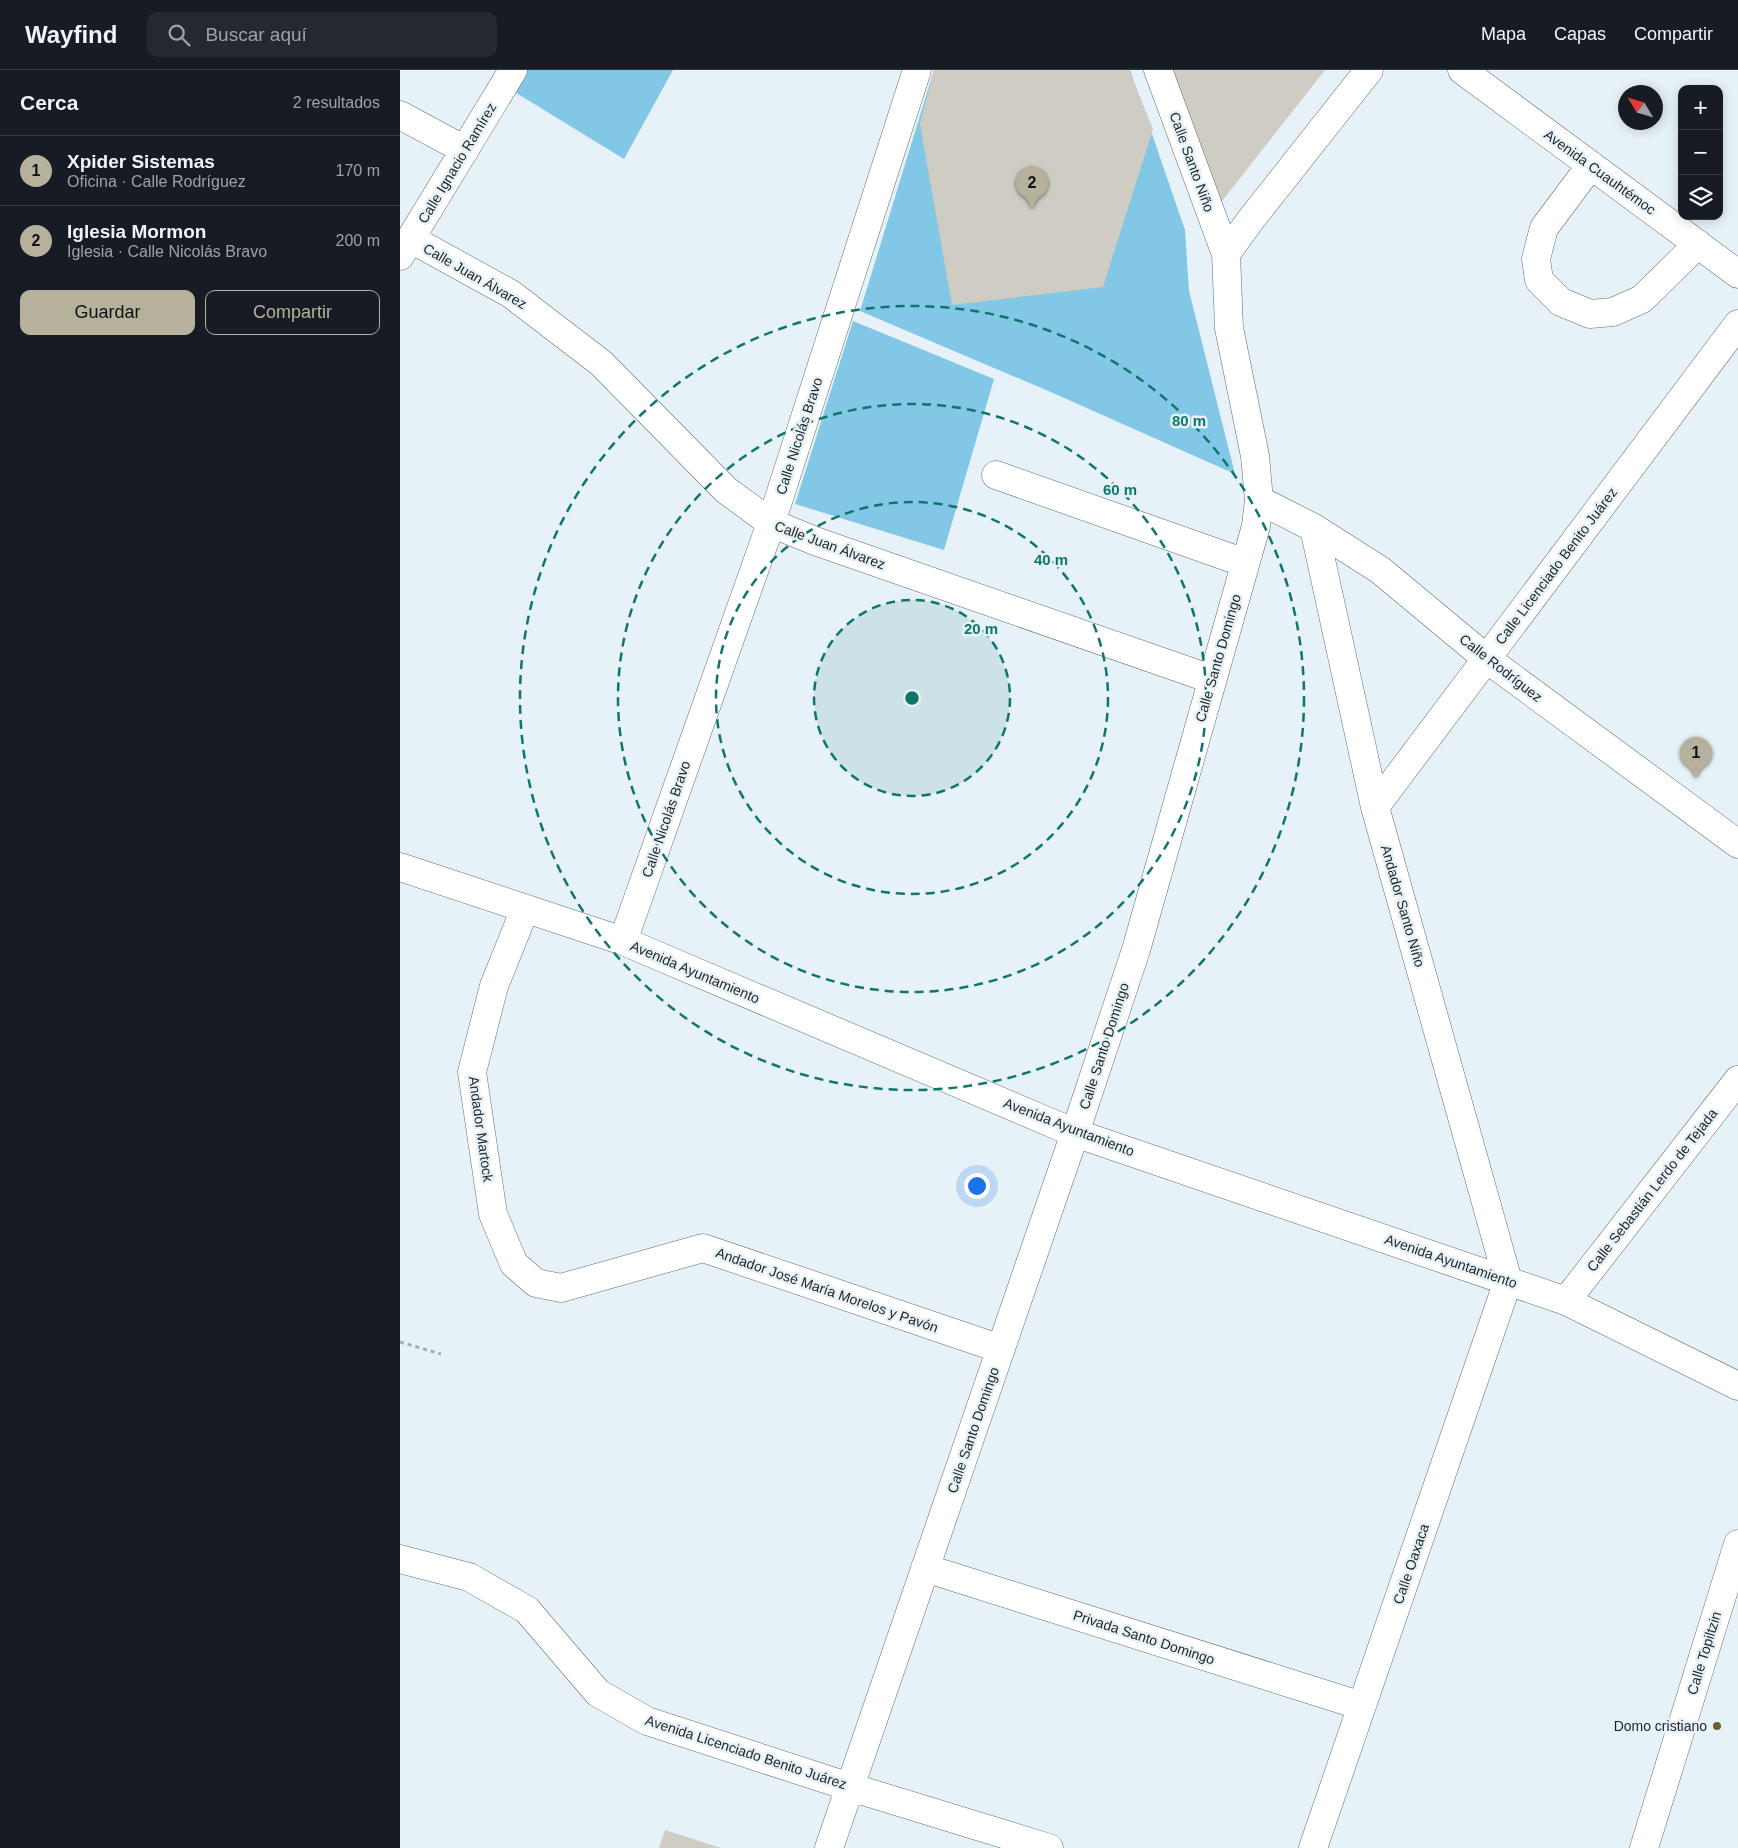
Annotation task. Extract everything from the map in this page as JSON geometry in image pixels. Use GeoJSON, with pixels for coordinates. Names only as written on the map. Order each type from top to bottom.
{"type":"FeatureCollection","features":[{"type":"Feature","properties":{"kind":"street","name":"Calle Ignacio Ramírez"},"geometry":{"type":"LineString","coordinates":[[406,247],[513,70]]}},
{"type":"Feature","properties":{"kind":"street","name":"Calle Nicolás Bravo"},"geometry":{"type":"LineString","coordinates":[[623,941],[771,523],[917,70]]}},
{"type":"Feature","properties":{"kind":"street","name":"Calle Santo Niño"},"geometry":{"type":"LineString","coordinates":[[1158,70],[1226,254]]}},
{"type":"Feature","properties":{"kind":"street"},"geometry":{"type":"LineString","coordinates":[[1226,254],[1369,70]]}},
{"type":"Feature","properties":{"kind":"street","name":"Avenida Cuauhtémoc"},"geometry":{"type":"LineString","coordinates":[[1462,70],[1738,274]]}},
{"type":"Feature","properties":{"kind":"street"},"geometry":{"type":"LineString","coordinates":[[400,115],[465,150]]}},
{"type":"Feature","properties":{"kind":"street"},"geometry":{"type":"LineString","coordinates":[[1591,165],[1544,228],[1536,259],[1539,280],[1561,302],[1590,314],[1613,312],[1642,299],[1698,244]]}},
{"type":"Feature","properties":{"kind":"street","name":"Calle Juan Álvarez"},"geometry":{"type":"LineString","coordinates":[[406,247],[511,294],[601,362],[726,490],[771,523],[825,544],[1211,679]]}},
{"type":"Feature","properties":{"kind":"street","name":"Calle Santo Domingo"},"geometry":{"type":"LineString","coordinates":[[829,1848],[1136,950],[1211,679],[1256,526],[1259,500],[1255,456],[1229,328],[1226,254]]}},
{"type":"Feature","properties":{"kind":"street","name":"Calle Licenciado Benito Juárez"},"geometry":{"type":"LineString","coordinates":[[1375,807],[1738,324]]}},
{"type":"Feature","properties":{"kind":"street"},"geometry":{"type":"LineString","coordinates":[[996,475],[1245,563]]}},
{"type":"Feature","properties":{"kind":"street","name":"Calle Rodríguez"},"geometry":{"type":"LineString","coordinates":[[1259,500],[1314,528],[1380,570],[1487,659],[1738,844]]}},
{"type":"Feature","properties":{"kind":"street","name":"Andador Santo Niño"},"geometry":{"type":"LineString","coordinates":[[1314,528],[1375,807],[1508,1281]]}},
{"type":"Feature","properties":{"kind":"street","name":"Avenida Ayuntamiento"},"geometry":{"type":"LineString","coordinates":[[400,867],[623,941],[1075,1132],[1566,1300],[1738,1386]]}},
{"type":"Feature","properties":{"kind":"street","name":"Andador Martock"},"geometry":{"type":"LineString","coordinates":[[525,908],[494,986],[472,1072],[493,1214],[514,1264],[536,1283]]}},
{"type":"Feature","properties":{"kind":"street","name":"Calle Sebastián Lerdo de Tejada"},"geometry":{"type":"LineString","coordinates":[[1566,1300],[1738,1080]]}},
{"type":"Feature","properties":{"kind":"street","name":"Andador José María Morelos y Pavón"},"geometry":{"type":"LineString","coordinates":[[536,1283],[561,1288],[702,1248],[1000,1349]]}},
{"type":"Feature","properties":{"kind":"street","name":"Calle Oaxaca"},"geometry":{"type":"LineString","coordinates":[[1313,1848],[1508,1281]]}},
{"type":"Feature","properties":{"kind":"street","name":"Calle Topiltzin"},"geometry":{"type":"LineString","coordinates":[[1644,1848],[1738,1544]]}},
{"type":"Feature","properties":{"kind":"street","name":"Avenida Licenciado Benito Juárez"},"geometry":{"type":"LineString","coordinates":[[400,1558],[469,1577],[527,1610],[598,1693],[647,1721],[850,1787],[1048,1848]]}},
{"type":"Feature","properties":{"kind":"street","name":"Privada Santo Domingo"},"geometry":{"type":"LineString","coordinates":[[925,1568],[1362,1706]]}},
{"type":"Feature","properties":{"kind":"path"},"geometry":{"type":"LineString","coordinates":[[400,1342],[441,1354]]}},
{"type":"Feature","properties":{"kind":"shaded area"},"geometry":{"type":"Polygon","coordinates":[[[525,70],[673,70],[624,159],[513,91],[525,70]]]}},
{"type":"Feature","properties":{"kind":"shaded area"},"geometry":{"type":"Polygon","coordinates":[[[934,70],[1130,70],[1185,230],[1189,291],[1235,474],[1053,393],[860,311],[934,70]]]}},
{"type":"Feature","properties":{"kind":"shaded area"},"geometry":{"type":"Polygon","coordinates":[[[853,321],[994,379],[944,550],[795,504],[853,321]]]}},
{"type":"Feature","properties":{"kind":"building"},"geometry":{"type":"Polygon","coordinates":[[[934,70],[1129,70],[1153,129],[1103,287],[952,305],[920,124],[934,70]]]}},
{"type":"Feature","properties":{"kind":"building"},"geometry":{"type":"Polygon","coordinates":[[[1161,70],[1325,70],[1215,210],[1161,70]]]}},
{"type":"Feature","properties":{"kind":"building"},"geometry":{"type":"Polygon","coordinates":[[[665,1830],[721,1848],[659,1848],[665,1830]]]}},
{"type":"Feature","properties":{"kind":"place","name":"Iglesia Mormon"},"geometry":{"type":"Point","coordinates":[1032,208]}},
{"type":"Feature","properties":{"kind":"place","name":"Xpider Sistemas"},"geometry":{"type":"Point","coordinates":[1696,778]}},
{"type":"Feature","properties":{"kind":"place","name":"Domo cristiano"},"geometry":{"type":"Point","coordinates":[1717,1726]}}]}
